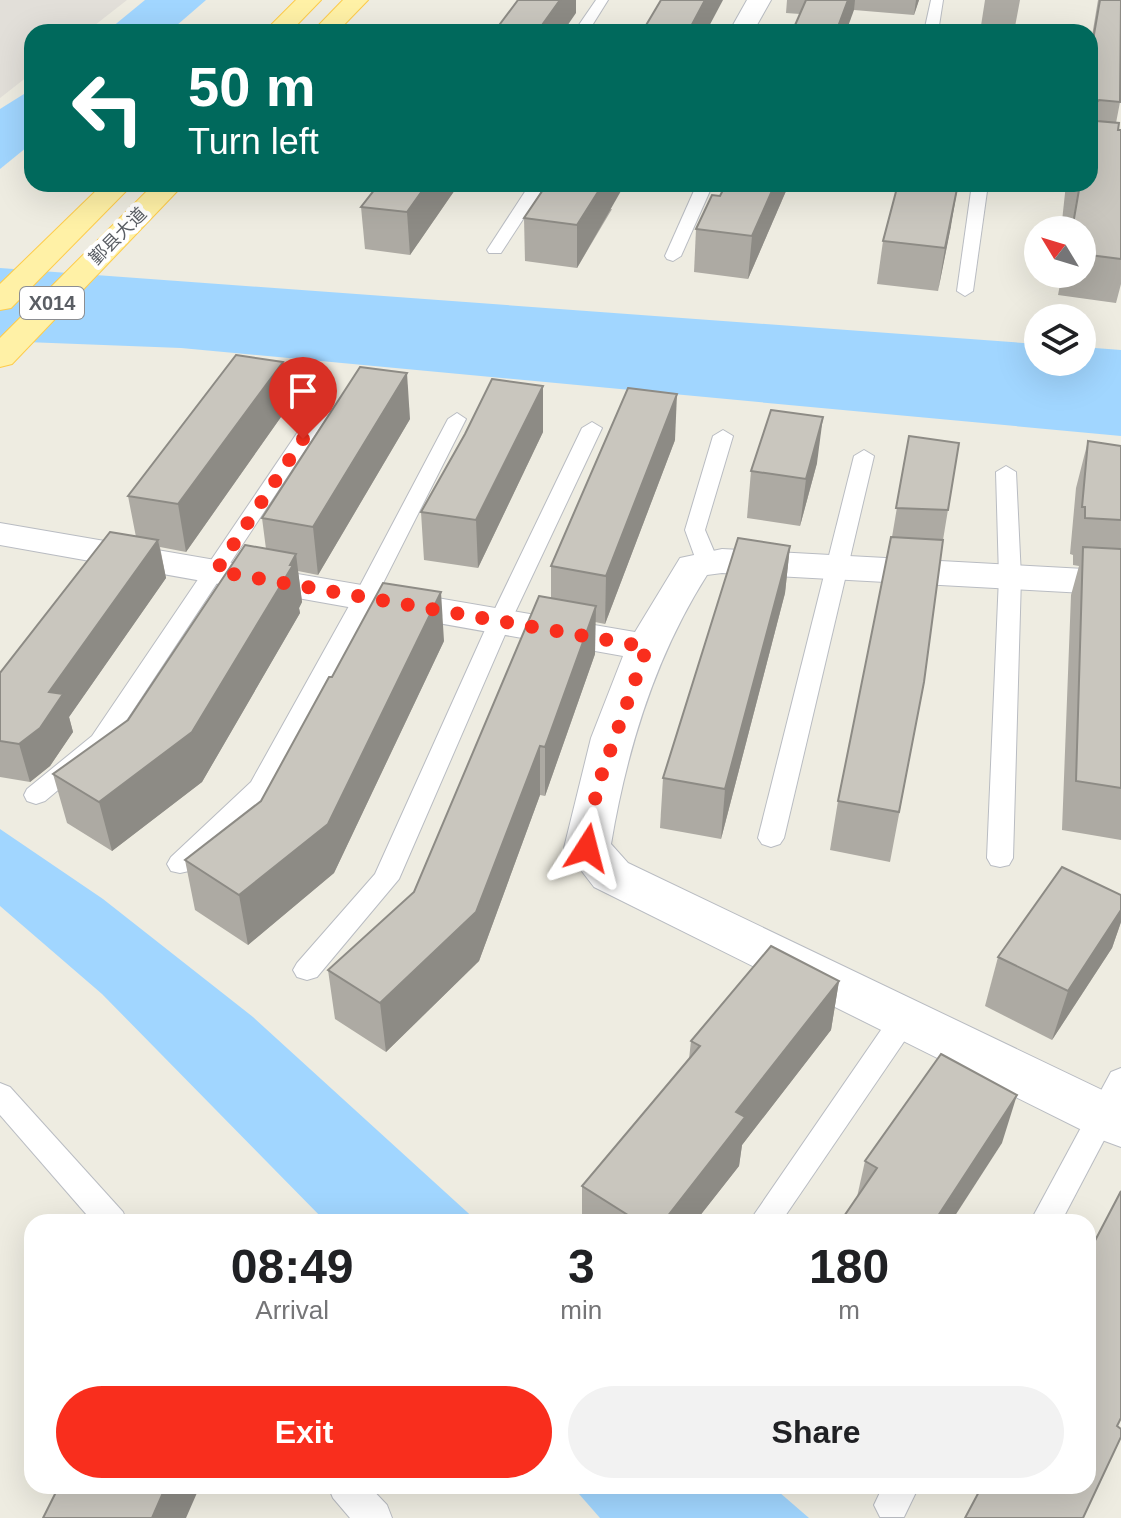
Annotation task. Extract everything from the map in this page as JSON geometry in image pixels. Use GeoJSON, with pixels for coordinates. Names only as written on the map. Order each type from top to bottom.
{"type":"FeatureCollection","features":[{"type":"Feature","properties":{"kind":"main road"},"geometry":{"type":"LineString","coordinates":[[284,24],[309,0]]}},
{"type":"Feature","properties":{"kind":"main road"},"geometry":{"type":"LineString","coordinates":[[332,24],[356,0]]}},
{"type":"Feature","properties":{"kind":"main road","name":"鄞县大道"},"geometry":{"type":"LineString","coordinates":[[0,301],[111,192]]}},
{"type":"Feature","properties":{"kind":"main road","name":"鄞县大道"},"geometry":{"type":"LineString","coordinates":[[0,356],[162,192]]}},
{"type":"Feature","properties":{"kind":"street"},"geometry":{"type":"LineString","coordinates":[[746,24],[759,0]]}},
{"type":"Feature","properties":{"kind":"street"},"geometry":{"type":"LineString","coordinates":[[0,534],[647,647]]}},
{"type":"Feature","properties":{"kind":"street"},"geometry":{"type":"LineString","coordinates":[[1115,1106],[904,1019],[611,875],[587,848],[597,788],[647,647],[674,593],[694,566],[722,561],[1121,583]]}},
{"type":"Feature","properties":{"kind":"lane"},"geometry":{"type":"LineString","coordinates":[[586,24],[602,0]]}},
{"type":"Feature","properties":{"kind":"lane"},"geometry":{"type":"LineString","coordinates":[[932,24],[937,0]]}},
{"type":"Feature","properties":{"kind":"lane"},"geometry":{"type":"LineString","coordinates":[[495,250],[533,192]]}},
{"type":"Feature","properties":{"kind":"lane"},"geometry":{"type":"LineString","coordinates":[[673,256],[701,192]]}},
{"type":"Feature","properties":{"kind":"lane"},"geometry":{"type":"LineString","coordinates":[[965,291],[979,192]]}},
{"type":"Feature","properties":{"kind":"lane"},"geometry":{"type":"LineString","coordinates":[[36,795],[100,742],[321,412]]}},
{"type":"Feature","properties":{"kind":"lane"},"geometry":{"type":"LineString","coordinates":[[180,864],[260,788],[365,597],[457,419]]}},
{"type":"Feature","properties":{"kind":"lane"},"geometry":{"type":"LineString","coordinates":[[307,970],[386,879],[500,621],[592,428]]}},
{"type":"Feature","properties":{"kind":"lane"},"geometry":{"type":"LineString","coordinates":[[708,563],[695,530],[723,436]]}},
{"type":"Feature","properties":{"kind":"lane"},"geometry":{"type":"LineString","coordinates":[[771,838],[864,456]]}},
{"type":"Feature","properties":{"kind":"lane"},"geometry":{"type":"LineString","coordinates":[[1000,858],[1010,577],[1006,472]]}},
{"type":"Feature","properties":{"kind":"lane"},"geometry":{"type":"LineString","coordinates":[[770,1214],[904,1019]]}},
{"type":"Feature","properties":{"kind":"lane"},"geometry":{"type":"LineString","coordinates":[[0,1095],[105,1214]]}},
{"type":"Feature","properties":{"kind":"lane"},"geometry":{"type":"LineString","coordinates":[[1050,1214],[1115,1106]]}},
{"type":"Feature","properties":{"kind":"lane"},"geometry":{"type":"LineString","coordinates":[[352,1494],[374,1518]]}},
{"type":"Feature","properties":{"kind":"shaded area"},"geometry":{"type":"Polygon","coordinates":[[[0,0],[127,0],[96,24],[24,24],[24,79],[0,98],[0,0]]]}},
{"type":"Feature","properties":{"kind":"water"},"geometry":{"type":"Polygon","coordinates":[[[145,0],[206,0],[178,24],[116,24],[145,0]]]}},
{"type":"Feature","properties":{"kind":"water"},"geometry":{"type":"Polygon","coordinates":[[[24,94],[24,150],[0,169],[0,109],[24,94]]]}},
{"type":"Feature","properties":{"kind":"water"},"geometry":{"type":"Polygon","coordinates":[[[0,268],[1024,343],[1024,376],[1096,376],[1096,348],[1121,350],[1121,436],[181,348],[0,341],[0,268]]]}},
{"type":"Feature","properties":{"kind":"water"},"geometry":{"type":"Polygon","coordinates":[[[0,829],[103,899],[253,1017],[469,1214],[318,1214],[102,994],[0,906],[0,829]]]}},
{"type":"Feature","properties":{"kind":"water"},"geometry":{"type":"Polygon","coordinates":[[[579,1494],[781,1494],[809,1518],[600,1518],[579,1494]]]}},
{"type":"Feature","properties":{"kind":"building"},"geometry":{"type":"Polygon","coordinates":[[[518,0],[560,0],[543,24],[500,24],[518,0]]]}},
{"type":"Feature","properties":{"kind":"building"},"geometry":{"type":"Polygon","coordinates":[[[661,0],[705,0],[692,24],[647,24],[661,0]]]}},
{"type":"Feature","properties":{"kind":"building"},"geometry":{"type":"Polygon","coordinates":[[[806,0],[848,0],[839,24],[796,24],[806,0]]]}},
{"type":"Feature","properties":{"kind":"building"},"geometry":{"type":"Polygon","coordinates":[[[1100,0],[1121,0],[1120,102],[1098,101],[1100,0]]]}},
{"type":"Feature","properties":{"kind":"building"},"geometry":{"type":"Polygon","coordinates":[[[1098,121],[1119,123],[1118,130],[1121,130],[1121,259],[1096,256],[1096,216],[1074,216],[1079,192],[1098,192],[1098,121]]]}},
{"type":"Feature","properties":{"kind":"building"},"geometry":{"type":"Polygon","coordinates":[[[373,192],[421,192],[407,212],[361,207],[373,192]]]}},
{"type":"Feature","properties":{"kind":"building"},"geometry":{"type":"Polygon","coordinates":[[[542,192],[598,192],[577,225],[524,218],[542,192]]]}},
{"type":"Feature","properties":{"kind":"building"},"geometry":{"type":"Polygon","coordinates":[[[722,192],[771,192],[752,236],[696,229],[712,195],[720,196],[722,192]]]}},
{"type":"Feature","properties":{"kind":"building"},"geometry":{"type":"Polygon","coordinates":[[[896,192],[956,192],[945,248],[883,241],[896,192]]]}},
{"type":"Feature","properties":{"kind":"building"},"geometry":{"type":"Polygon","coordinates":[[[236,355],[283,362],[178,504],[128,496],[236,355]]]}},
{"type":"Feature","properties":{"kind":"building"},"geometry":{"type":"Polygon","coordinates":[[[360,367],[407,373],[313,527],[262,518],[360,367]]]}},
{"type":"Feature","properties":{"kind":"building"},"geometry":{"type":"Polygon","coordinates":[[[492,379],[543,386],[476,520],[421,512],[465,434],[492,379]]]}},
{"type":"Feature","properties":{"kind":"building"},"geometry":{"type":"Polygon","coordinates":[[[628,388],[677,394],[606,576],[551,566],[628,388]]]}},
{"type":"Feature","properties":{"kind":"building"},"geometry":{"type":"Polygon","coordinates":[[[771,410],[823,417],[806,479],[751,471],[771,410]]]}},
{"type":"Feature","properties":{"kind":"building"},"geometry":{"type":"Polygon","coordinates":[[[909,436],[959,443],[948,510],[896,508],[909,436]]]}},
{"type":"Feature","properties":{"kind":"building"},"geometry":{"type":"Polygon","coordinates":[[[1088,441],[1121,446],[1121,520],[1085,518],[1085,507],[1082,507],[1088,441]]]}},
{"type":"Feature","properties":{"kind":"building"},"geometry":{"type":"Polygon","coordinates":[[[110,532],[158,540],[49,692],[63,694],[40,728],[19,744],[0,741],[0,673],[110,532]]]}},
{"type":"Feature","properties":{"kind":"building"},"geometry":{"type":"Polygon","coordinates":[[[891,537],[943,540],[924,682],[899,812],[838,801],[891,537]]]}},
{"type":"Feature","properties":{"kind":"building"},"geometry":{"type":"Polygon","coordinates":[[[738,538],[790,546],[725,789],[663,778],[738,538]]]}},
{"type":"Feature","properties":{"kind":"building"},"geometry":{"type":"Polygon","coordinates":[[[245,545],[296,554],[290,565],[293,565],[192,732],[99,802],[53,774],[128,720],[245,545]]]}},
{"type":"Feature","properties":{"kind":"building"},"geometry":{"type":"Polygon","coordinates":[[[1083,547],[1121,549],[1121,788],[1076,781],[1083,547]]]}},
{"type":"Feature","properties":{"kind":"building"},"geometry":{"type":"Polygon","coordinates":[[[383,583],[441,592],[328,824],[239,895],[185,860],[261,801],[383,583]]]}},
{"type":"Feature","properties":{"kind":"building"},"geometry":{"type":"Polygon","coordinates":[[[539,596],[596,606],[545,747],[540,746],[476,912],[380,1003],[328,970],[414,892],[539,596]]]}},
{"type":"Feature","properties":{"kind":"building"},"geometry":{"type":"Polygon","coordinates":[[[1062,867],[1121,895],[1121,910],[1068,991],[998,957],[1062,867]]]}},
{"type":"Feature","properties":{"kind":"building"},"geometry":{"type":"Polygon","coordinates":[[[771,946],[839,981],[736,1112],[745,1117],[669,1214],[626,1214],[582,1186],[700,1046],[691,1041],[771,946]]]}},
{"type":"Feature","properties":{"kind":"building"},"geometry":{"type":"Polygon","coordinates":[[[941,1054],[1017,1095],[939,1214],[845,1214],[877,1168],[865,1161],[941,1054]]]}},
{"type":"Feature","properties":{"kind":"building"},"geometry":{"type":"Polygon","coordinates":[[[1121,1191],[1121,1418],[1117,1426],[1121,1429],[1121,1437],[1096,1490],[1096,1239],[1121,1191]]]}},
{"type":"Feature","properties":{"kind":"building"},"geometry":{"type":"Polygon","coordinates":[[[55,1494],[162,1494],[152,1518],[43,1518],[55,1494]]]}},
{"type":"Feature","properties":{"kind":"building"},"geometry":{"type":"Polygon","coordinates":[[[978,1494],[1094,1494],[1083,1518],[965,1518],[978,1494]]]}},
{"type":"Feature","properties":{"kind":"route"},"geometry":{"type":"LineString","coordinates":[[303,439],[216,571],[647,647],[597,788],[587,848]]}}]}
